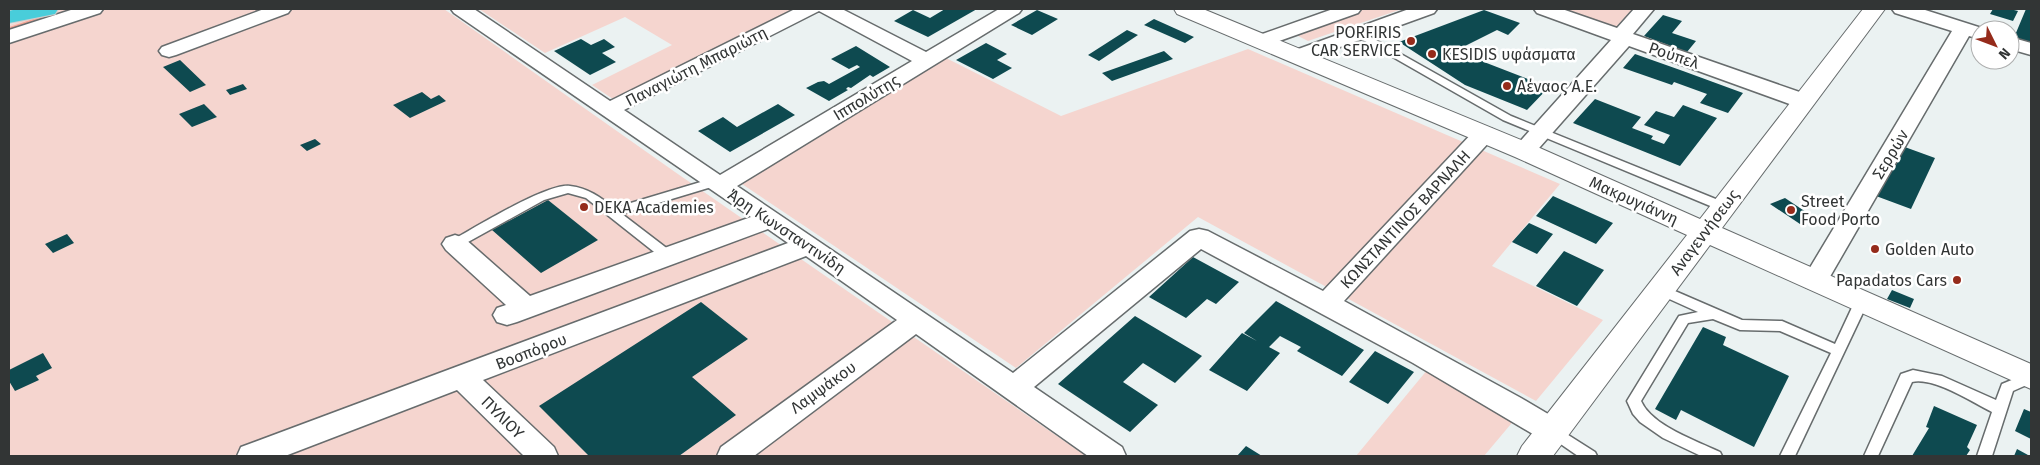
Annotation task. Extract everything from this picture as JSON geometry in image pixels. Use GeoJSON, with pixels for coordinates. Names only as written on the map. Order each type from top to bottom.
{"type":"FeatureCollection","features":[{"type":"Feature","properties":{"kind":"highway"},"geometry":{"type":"LineString","coordinates":[[9,13],[22,9]]}},
{"type":"Feature","properties":{"kind":"highway"},"geometry":{"type":"LineString","coordinates":[[9,18],[47,9]]}},
{"type":"Feature","properties":{"kind":"main road","name":"Μακρυγιάννη"},"geometry":{"type":"LineString","coordinates":[[1185,9],[1524,151],[2031,377]]}},
{"type":"Feature","properties":{"kind":"main road","name":"Αναγεννήσεως"},"geometry":{"type":"LineString","coordinates":[[1534,456],[1874,9]]}},
{"type":"Feature","properties":{"kind":"street"},"geometry":{"type":"LineString","coordinates":[[9,37],[93,9]]}},
{"type":"Feature","properties":{"kind":"street"},"geometry":{"type":"LineString","coordinates":[[169,51],[281,9]]}},
{"type":"Feature","properties":{"kind":"street","name":"Παναγιώτη Μπαριώτη"},"geometry":{"type":"LineString","coordinates":[[608,110],[810,9]]}},
{"type":"Feature","properties":{"kind":"street"},"geometry":{"type":"LineString","coordinates":[[827,9],[926,60]]}},
{"type":"Feature","properties":{"kind":"street","name":"Ιππολύτης"},"geometry":{"type":"LineString","coordinates":[[717,184],[1012,9]]}},
{"type":"Feature","properties":{"kind":"street"},"geometry":{"type":"LineString","coordinates":[[1261,41],[1351,9]]}},
{"type":"Feature","properties":{"kind":"street"},"geometry":{"type":"LineString","coordinates":[[1297,56],[1427,9]]}},
{"type":"Feature","properties":{"kind":"street","name":"Ρούπελ"},"geometry":{"type":"LineString","coordinates":[[1544,9],[1803,102]]}},
{"type":"Feature","properties":{"kind":"street"},"geometry":{"type":"LineString","coordinates":[[1524,151],[1619,44],[1621,36],[1644,9]]}},
{"type":"Feature","properties":{"kind":"street"},"geometry":{"type":"LineString","coordinates":[[1902,9],[1970,30]]}},
{"type":"Feature","properties":{"kind":"street","name":"Άρη Κωνσταντινίδη"},"geometry":{"type":"LineString","coordinates":[[478,12],[608,110],[809,245],[1110,456]]}},
{"type":"Feature","properties":{"kind":"street","name":"Σερρών"},"geometry":{"type":"LineString","coordinates":[[1815,281],[1970,34]]}},
{"type":"Feature","properties":{"kind":"street","name":"ΚΩΝΣΤΑΝΤΙΝΟΣ ΒΑΡΝΑΛΗ"},"geometry":{"type":"LineString","coordinates":[[1326,304],[1484,134]]}},
{"type":"Feature","properties":{"kind":"street"},"geometry":{"type":"LineString","coordinates":[[455,244],[516,312],[771,219]]}},
{"type":"Feature","properties":{"kind":"street"},"geometry":{"type":"LineString","coordinates":[[1014,388],[1199,237],[1503,400],[1554,432]]}},
{"type":"Feature","properties":{"kind":"street","name":"Βοσπόρου"},"geometry":{"type":"LineString","coordinates":[[252,456],[809,245]]}},
{"type":"Feature","properties":{"kind":"street","name":"Λαμψάκου"},"geometry":{"type":"LineString","coordinates":[[732,456],[916,320]]}},
{"type":"Feature","properties":{"kind":"street","name":"ΠΥΛΙΟΥ"},"geometry":{"type":"LineString","coordinates":[[462,377],[543,456]]}},
{"type":"Feature","properties":{"kind":"lane"},"geometry":{"type":"LineString","coordinates":[[1360,34],[1469,98],[1541,132],[1724,206]]}},
{"type":"Feature","properties":{"kind":"lane"},"geometry":{"type":"LineString","coordinates":[[614,212],[717,184]]}},
{"type":"Feature","properties":{"kind":"lane"},"geometry":{"type":"LineString","coordinates":[[455,244],[540,197],[558,190],[584,192],[614,212],[668,256]]}},
{"type":"Feature","properties":{"kind":"lane"},"geometry":{"type":"LineString","coordinates":[[1661,290],[1740,325],[1782,326],[1838,351]]}},
{"type":"Feature","properties":{"kind":"lane"},"geometry":{"type":"LineString","coordinates":[[1788,456],[1861,302]]}},
{"type":"Feature","properties":{"kind":"lane"},"geometry":{"type":"LineString","coordinates":[[1714,314],[1684,319],[1634,401],[1635,407],[1644,419],[1715,456]]}},
{"type":"Feature","properties":{"kind":"lane"},"geometry":{"type":"LineString","coordinates":[[1871,456],[1909,375],[1922,374],[2000,409]]}},
{"type":"Feature","properties":{"kind":"lane"},"geometry":{"type":"LineString","coordinates":[[1985,456],[2007,388],[2031,377]]}},
{"type":"Feature","properties":{"kind":"lane"},"geometry":{"type":"LineString","coordinates":[[1554,432],[1590,456]]}},
{"type":"Feature","properties":{"kind":"shaded area"},"geometry":{"type":"Polygon","coordinates":[[[58,9],[83,9],[9,34],[9,25],[58,9]]]}},
{"type":"Feature","properties":{"kind":"shaded area"},"geometry":{"type":"Polygon","coordinates":[[[107,9],[444,9],[675,172],[1086,456],[9,456],[9,41],[107,9]]]}},
{"type":"Feature","properties":{"kind":"shaded area"},"geometry":{"type":"Polygon","coordinates":[[[479,9],[800,9],[616,101],[592,85],[672,45],[625,17],[545,53],[479,9]]]}},
{"type":"Feature","properties":{"kind":"shaded area"},"geometry":{"type":"Polygon","coordinates":[[[1362,9],[1402,9],[1308,41],[1292,33],[1362,9]]]}},
{"type":"Feature","properties":{"kind":"shaded area"},"geometry":{"type":"Polygon","coordinates":[[[1558,9],[1633,9],[1614,29],[1558,9]]]}},
{"type":"Feature","properties":{"kind":"shaded area"},"geometry":{"type":"Polygon","coordinates":[[[1248,49],[1560,184],[1492,266],[1603,320],[1536,401],[1198,217],[1016,368],[739,182],[946,58],[1061,116],[1248,49]]]}},
{"type":"Feature","properties":{"kind":"shaded area"},"geometry":{"type":"Polygon","coordinates":[[[1428,369],[1516,418],[1484,456],[1356,456],[1428,369]]]}},
{"type":"Feature","properties":{"kind":"building"},"geometry":{"type":"Polygon","coordinates":[[[945,9],[977,9],[928,37],[894,21],[913,10],[930,18],[945,9]]]}},
{"type":"Feature","properties":{"kind":"building"},"geometry":{"type":"Polygon","coordinates":[[[1993,9],[2018,11],[2014,20],[1990,14],[1993,9]]]}},
{"type":"Feature","properties":{"kind":"building"},"geometry":{"type":"Polygon","coordinates":[[[2026,9],[2031,9],[2031,46],[2020,42],[2020,23],[2026,9]]]}},
{"type":"Feature","properties":{"kind":"building"},"geometry":{"type":"Polygon","coordinates":[[[1037,10],[1058,19],[1032,35],[1011,25],[1037,10]]]}},
{"type":"Feature","properties":{"kind":"building"},"geometry":{"type":"Polygon","coordinates":[[[1484,10],[1520,23],[1508,35],[1497,30],[1461,48],[1484,62],[1549,87],[1527,110],[1465,85],[1399,42],[1484,10]]]}},
{"type":"Feature","properties":{"kind":"building"},"geometry":{"type":"Polygon","coordinates":[[[1663,15],[1682,21],[1672,33],[1696,41],[1687,52],[1644,36],[1663,15]]]}},
{"type":"Feature","properties":{"kind":"building"},"geometry":{"type":"Polygon","coordinates":[[[1154,19],[1194,37],[1185,43],[1144,25],[1154,19]]]}},
{"type":"Feature","properties":{"kind":"building"},"geometry":{"type":"Polygon","coordinates":[[[1127,30],[1138,35],[1099,61],[1088,55],[1127,30]]]}},
{"type":"Feature","properties":{"kind":"building"},"geometry":{"type":"Polygon","coordinates":[[[581,39],[591,45],[604,39],[615,47],[602,53],[616,62],[590,75],[554,51],[581,39]]]}},
{"type":"Feature","properties":{"kind":"building"},"geometry":{"type":"Polygon","coordinates":[[[986,43],[1007,54],[997,60],[1012,68],[993,79],[956,60],[986,43]]]}},
{"type":"Feature","properties":{"kind":"building"},"geometry":{"type":"Polygon","coordinates":[[[856,46],[890,67],[873,77],[870,75],[851,88],[848,87],[846,89],[848,90],[829,101],[806,88],[818,82],[824,81],[829,84],[860,67],[857,65],[849,69],[831,59],[856,46]]]}},
{"type":"Feature","properties":{"kind":"building"},"geometry":{"type":"Polygon","coordinates":[[[1164,51],[1173,59],[1112,81],[1102,73],[1164,51]]]}},
{"type":"Feature","properties":{"kind":"building"},"geometry":{"type":"Polygon","coordinates":[[[1635,54],[1743,93],[1728,113],[1700,103],[1707,94],[1674,82],[1672,85],[1623,68],[1635,54]]]}},
{"type":"Feature","properties":{"kind":"building"},"geometry":{"type":"Polygon","coordinates":[[[180,60],[206,85],[190,92],[163,67],[180,60]]]}},
{"type":"Feature","properties":{"kind":"building"},"geometry":{"type":"Polygon","coordinates":[[[243,84],[247,89],[230,95],[226,90],[243,84]]]}},
{"type":"Feature","properties":{"kind":"building"},"geometry":{"type":"Polygon","coordinates":[[[422,92],[431,99],[439,95],[446,101],[410,118],[393,105],[422,92]]]}},
{"type":"Feature","properties":{"kind":"building"},"geometry":{"type":"Polygon","coordinates":[[[1595,99],[1641,117],[1632,128],[1653,136],[1651,139],[1664,144],[1670,135],[1644,125],[1656,111],[1674,117],[1683,105],[1717,118],[1680,166],[1573,123],[1595,99]]]}},
{"type":"Feature","properties":{"kind":"building"},"geometry":{"type":"Polygon","coordinates":[[[204,104],[217,117],[192,127],[179,114],[204,104]]]}},
{"type":"Feature","properties":{"kind":"building"},"geometry":{"type":"Polygon","coordinates":[[[778,104],[795,115],[730,152],[698,131],[723,117],[737,127],[778,104]]]}},
{"type":"Feature","properties":{"kind":"building"},"geometry":{"type":"Polygon","coordinates":[[[315,139],[321,144],[307,151],[300,145],[315,139]]]}},
{"type":"Feature","properties":{"kind":"building"},"geometry":{"type":"Polygon","coordinates":[[[1902,146],[1935,158],[1911,209],[1876,196],[1902,146]]]}},
{"type":"Feature","properties":{"kind":"building"},"geometry":{"type":"Polygon","coordinates":[[[1553,196],[1613,223],[1596,244],[1536,216],[1553,196]]]}},
{"type":"Feature","properties":{"kind":"building"},"geometry":{"type":"Polygon","coordinates":[[[1785,198],[1815,218],[1800,224],[1770,204],[1785,198]]]}},
{"type":"Feature","properties":{"kind":"building"},"geometry":{"type":"Polygon","coordinates":[[[548,200],[598,240],[541,273],[492,230],[548,200]]]}},
{"type":"Feature","properties":{"kind":"building"},"geometry":{"type":"Polygon","coordinates":[[[1529,223],[1553,234],[1537,254],[1512,242],[1529,223]]]}},
{"type":"Feature","properties":{"kind":"building"},"geometry":{"type":"Polygon","coordinates":[[[67,234],[74,243],[53,253],[45,244],[67,234]]]}},
{"type":"Feature","properties":{"kind":"building"},"geometry":{"type":"Polygon","coordinates":[[[1564,251],[1604,270],[1577,306],[1536,286],[1564,251]]]}},
{"type":"Feature","properties":{"kind":"building"},"geometry":{"type":"Polygon","coordinates":[[[1193,257],[1239,282],[1216,304],[1207,299],[1186,318],[1149,297],[1193,257]]]}},
{"type":"Feature","properties":{"kind":"building"},"geometry":{"type":"Polygon","coordinates":[[[1892,290],[1914,299],[1910,308],[1887,299],[1892,290]]]}},
{"type":"Feature","properties":{"kind":"building"},"geometry":{"type":"Polygon","coordinates":[[[1276,301],[1364,350],[1342,376],[1297,351],[1301,347],[1280,336],[1269,347],[1280,353],[1247,391],[1209,370],[1242,333],[1257,341],[1244,333],[1276,301]]]}},
{"type":"Feature","properties":{"kind":"building"},"geometry":{"type":"Polygon","coordinates":[[[701,302],[748,339],[692,377],[736,415],[679,456],[589,456],[539,406],[701,302]]]}},
{"type":"Feature","properties":{"kind":"building"},"geometry":{"type":"Polygon","coordinates":[[[1135,316],[1202,356],[1175,383],[1143,363],[1123,382],[1158,405],[1130,432],[1058,384],[1135,316]]]}},
{"type":"Feature","properties":{"kind":"building"},"geometry":{"type":"Polygon","coordinates":[[[1703,327],[1726,337],[1723,345],[1789,376],[1754,447],[1681,410],[1676,420],[1655,409],[1703,327]]]}},
{"type":"Feature","properties":{"kind":"building"},"geometry":{"type":"Polygon","coordinates":[[[1375,351],[1414,372],[1388,404],[1349,382],[1375,351]]]}},
{"type":"Feature","properties":{"kind":"building"},"geometry":{"type":"Polygon","coordinates":[[[43,353],[52,368],[36,376],[39,380],[15,391],[9,381],[9,370],[43,353]]]}},
{"type":"Feature","properties":{"kind":"building"},"geometry":{"type":"Polygon","coordinates":[[[1934,406],[1977,425],[1967,447],[1970,450],[1966,456],[1912,456],[1929,428],[1926,427],[1934,406]]]}},
{"type":"Feature","properties":{"kind":"building"},"geometry":{"type":"Polygon","coordinates":[[[2024,409],[2031,412],[2031,439],[2015,431],[2024,409]]]}},
{"type":"Feature","properties":{"kind":"building"},"geometry":{"type":"Polygon","coordinates":[[[1246,446],[1262,456],[1237,456],[1246,446]]]}},
{"type":"Feature","properties":{"kind":"building"},"geometry":{"type":"Polygon","coordinates":[[[2017,449],[2028,455],[2014,456],[2017,449]]]}},
{"type":"Feature","properties":{"kind":"waterway"},"geometry":{"type":"LineString","coordinates":[[9,30],[53,15]]}},
{"type":"Feature","properties":{"kind":"place","name":"PORFIRIS CAR SERVICE"},"geometry":{"type":"Point","coordinates":[1411,41]}},
{"type":"Feature","properties":{"kind":"place","name":"KESIDIS υφάσματα"},"geometry":{"type":"Point","coordinates":[1432,54]}},
{"type":"Feature","properties":{"kind":"place","name":"Αέναος Α.Ε."},"geometry":{"type":"Point","coordinates":[1507,86]}},
{"type":"Feature","properties":{"kind":"place","name":"DEKA Academies"},"geometry":{"type":"Point","coordinates":[584,207]}},
{"type":"Feature","properties":{"kind":"place","name":"Street Food Porto"},"geometry":{"type":"Point","coordinates":[1791,210]}},
{"type":"Feature","properties":{"kind":"place","name":"Golden Auto"},"geometry":{"type":"Point","coordinates":[1875,249]}},
{"type":"Feature","properties":{"kind":"place","name":"Papadatos Cars"},"geometry":{"type":"Point","coordinates":[1957,280]}}]}
